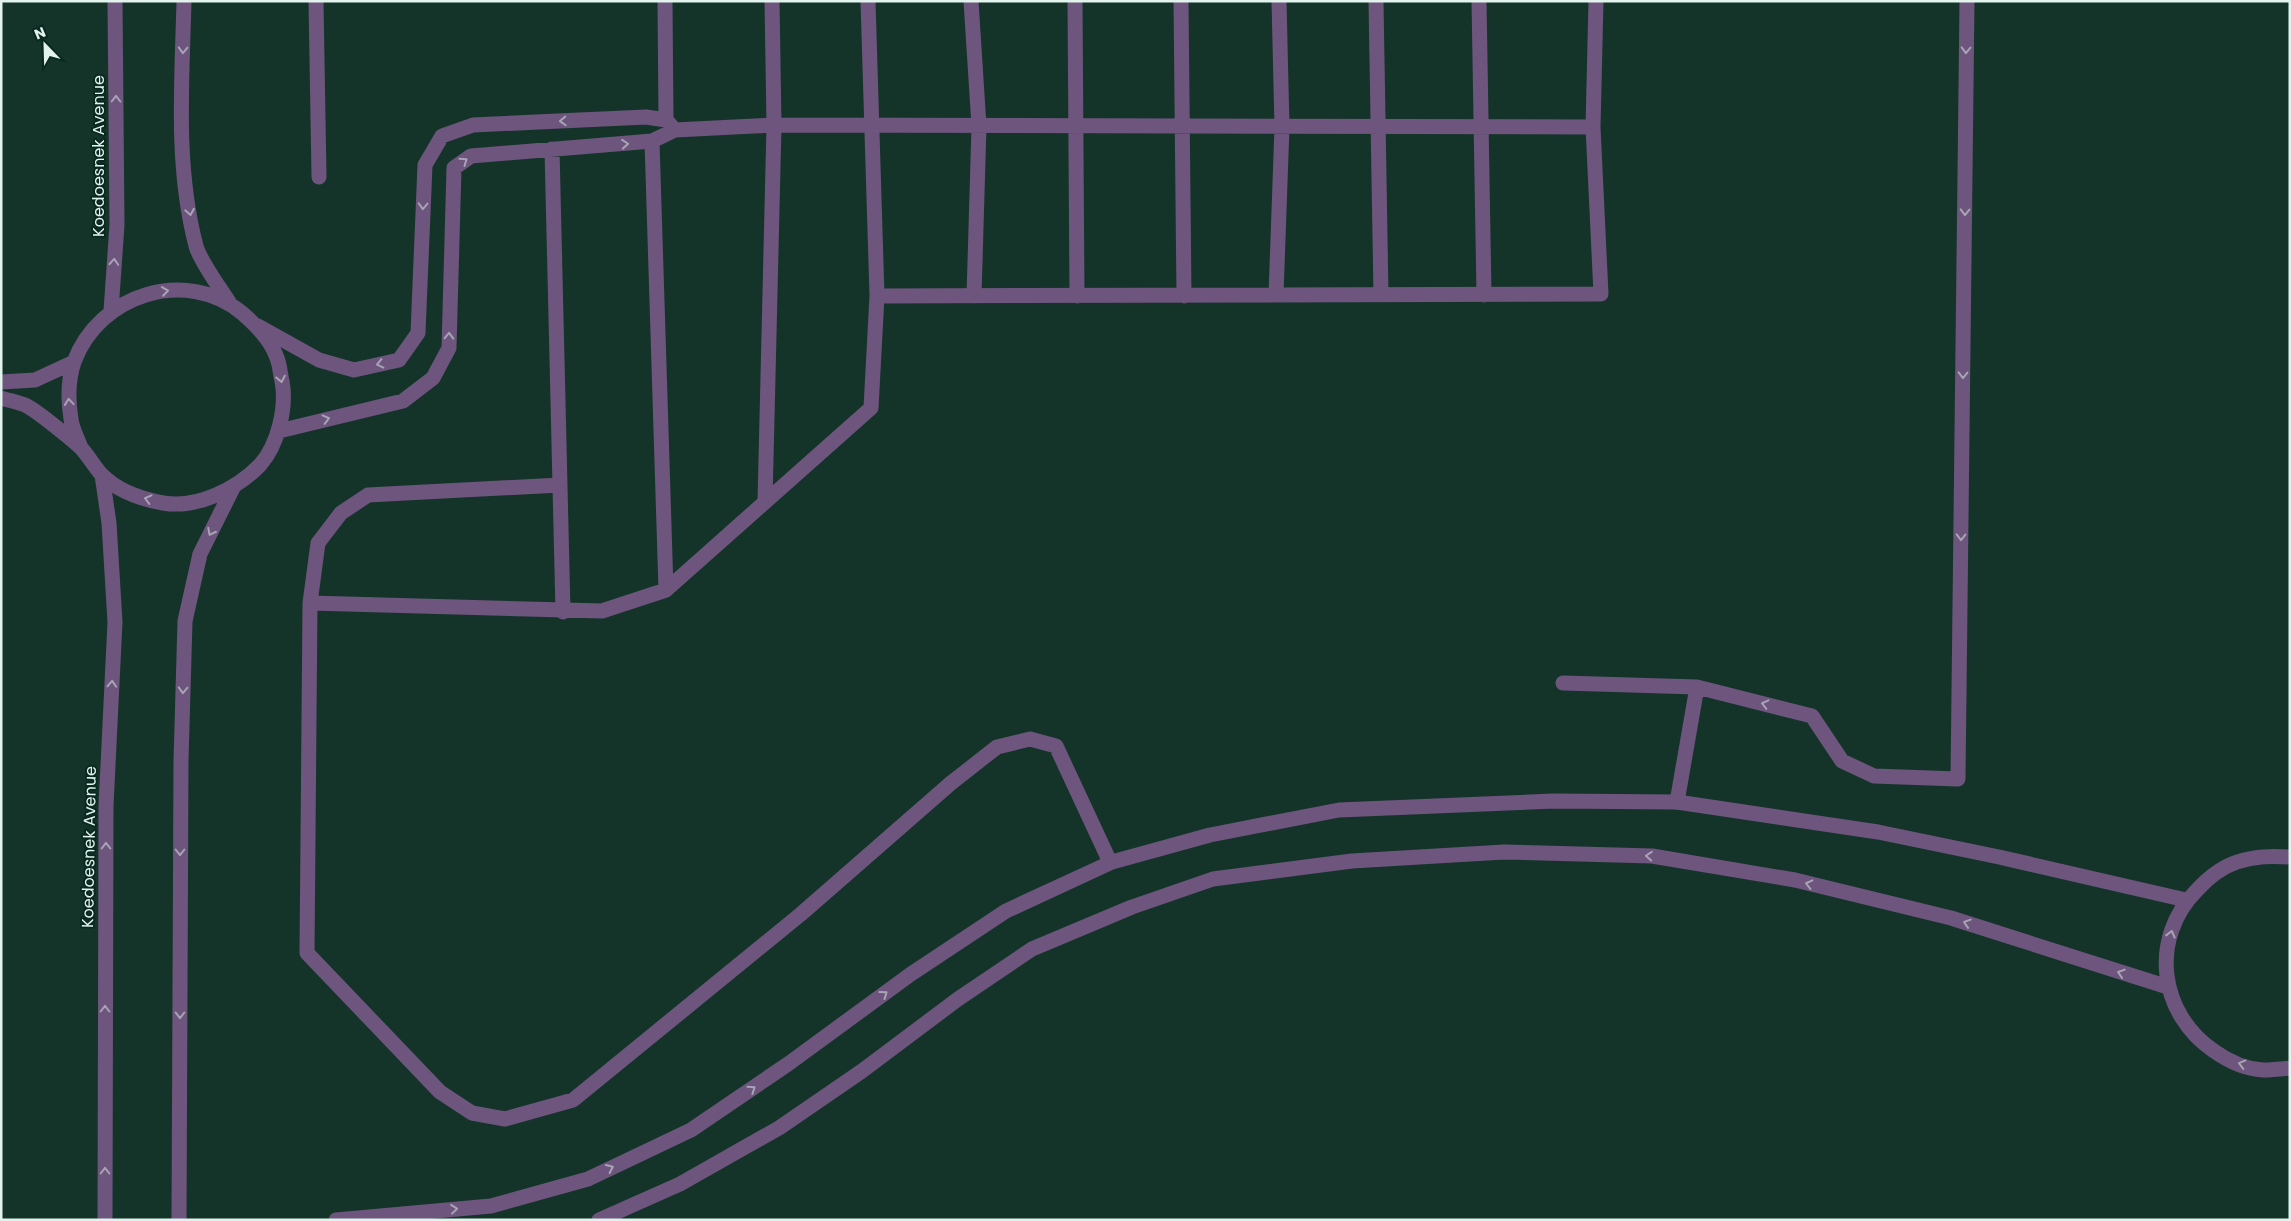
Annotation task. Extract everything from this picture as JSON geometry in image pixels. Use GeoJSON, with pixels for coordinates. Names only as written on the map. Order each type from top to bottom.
{"type":"FeatureCollection","features":[{"type":"Feature","properties":{"kind":"street","name":"Koedoesnek Avenue"},"geometry":{"type":"LineString","coordinates":[[111,310],[117,225],[115,1]]}},
{"type":"Feature","properties":{"kind":"street","name":"Koedoesnek Avenue"},"geometry":{"type":"LineString","coordinates":[[184,1],[180,138],[189,204],[196,248],[229,302]]}},
{"type":"Feature","properties":{"kind":"street"},"geometry":{"type":"LineString","coordinates":[[316,1],[319,177]]}},
{"type":"Feature","properties":{"kind":"street"},"geometry":{"type":"LineString","coordinates":[[665,1],[670,125]]}},
{"type":"Feature","properties":{"kind":"street"},"geometry":{"type":"LineString","coordinates":[[765,502],[774,126],[772,1]]}},
{"type":"Feature","properties":{"kind":"street"},"geometry":{"type":"LineString","coordinates":[[310,603],[602,612],[666,590],[871,408],[877,296],[868,1]]}},
{"type":"Feature","properties":{"kind":"street"},"geometry":{"type":"LineString","coordinates":[[971,1],[979,126],[974,296]]}},
{"type":"Feature","properties":{"kind":"street"},"geometry":{"type":"LineString","coordinates":[[1075,1],[1077,296]]}},
{"type":"Feature","properties":{"kind":"street"},"geometry":{"type":"LineString","coordinates":[[1181,1],[1184,296]]}},
{"type":"Feature","properties":{"kind":"street"},"geometry":{"type":"LineString","coordinates":[[1276,295],[1282,127],[1279,1]]}},
{"type":"Feature","properties":{"kind":"street"},"geometry":{"type":"LineString","coordinates":[[1376,1],[1381,295]]}},
{"type":"Feature","properties":{"kind":"street"},"geometry":{"type":"LineString","coordinates":[[1479,1],[1484,294]]}},
{"type":"Feature","properties":{"kind":"street"},"geometry":{"type":"LineString","coordinates":[[877,296],[1601,294],[1593,127],[1596,1]]}},
{"type":"Feature","properties":{"kind":"street"},"geometry":{"type":"LineString","coordinates":[[1563,683],[1697,687],[1812,716],[1842,761],[1874,776],[1958,779],[1967,1]]}},
{"type":"Feature","properties":{"kind":"street"},"geometry":{"type":"LineString","coordinates":[[258,326],[318,360],[354,370],[399,360],[418,333],[425,165],[442,136],[473,125],[646,117],[670,125],[1593,127]]}},
{"type":"Feature","properties":{"kind":"street"},"geometry":{"type":"LineString","coordinates":[[279,431],[403,401],[433,378],[448,348],[454,168],[471,156],[652,141],[670,125]]}},
{"type":"Feature","properties":{"kind":"street"},"geometry":{"type":"LineString","coordinates":[[652,141],[666,590]]}},
{"type":"Feature","properties":{"kind":"street"},"geometry":{"type":"LineString","coordinates":[[552,150],[563,612]]}},
{"type":"Feature","properties":{"kind":"street","name":"Koedoesnek Avenue"},"geometry":{"type":"LineString","coordinates":[[169,289],[200,291],[229,302],[258,326],[277,358],[279,367],[284,394],[279,431],[261,464],[233,488],[200,501],[165,504],[131,495],[102,475],[81,448],[71,421],[68,391],[74,362],[89,333],[111,310],[139,296],[169,289]]}},
{"type":"Feature","properties":{"kind":"street"},"geometry":{"type":"LineString","coordinates":[[1,382],[34,380],[74,362]]}},
{"type":"Feature","properties":{"kind":"street"},"geometry":{"type":"LineString","coordinates":[[1,398],[28,406],[81,448]]}},
{"type":"Feature","properties":{"kind":"street","name":"Koedoesnek Avenue"},"geometry":{"type":"LineString","coordinates":[[102,475],[109,523],[115,622],[106,806],[105,1220]]}},
{"type":"Feature","properties":{"kind":"street"},"geometry":{"type":"LineString","coordinates":[[560,485],[368,495],[340,514],[318,543],[310,603],[308,953],[440,1092],[472,1113],[505,1120],[573,1100],[801,914],[951,783],[997,747],[1030,739],[1056,746],[1110,862]]}},
{"type":"Feature","properties":{"kind":"street","name":"Koedoesnek Avenue"},"geometry":{"type":"LineString","coordinates":[[180,1220],[181,761],[185,621],[200,554],[233,488]]}},
{"type":"Feature","properties":{"kind":"street"},"geometry":{"type":"LineString","coordinates":[[1677,802],[1697,687]]}},
{"type":"Feature","properties":{"kind":"street"},"geometry":{"type":"LineString","coordinates":[[336,1220],[491,1206],[588,1178],[691,1130],[788,1064],[911,974],[1006,911],[1110,862],[1210,836],[1339,810],[1554,801],[1677,802],[1878,832],[1999,857],[2186,900]]}},
{"type":"Feature","properties":{"kind":"street"},"geometry":{"type":"LineString","coordinates":[[599,1220],[680,1184],[778,1128],[862,1070],[958,999],[1032,949],[1132,906],[1213,879],[1352,861],[1504,852],[1652,856],[1795,880],[1951,918],[2168,987]]}},
{"type":"Feature","properties":{"kind":"street"},"geometry":{"type":"LineString","coordinates":[[2290,857],[2266,856],[2236,862],[2209,877],[2186,900],[2171,928],[2165,958],[2168,987],[2179,1015],[2199,1041],[2228,1061],[2262,1070],[2290,1068]]}}]}
